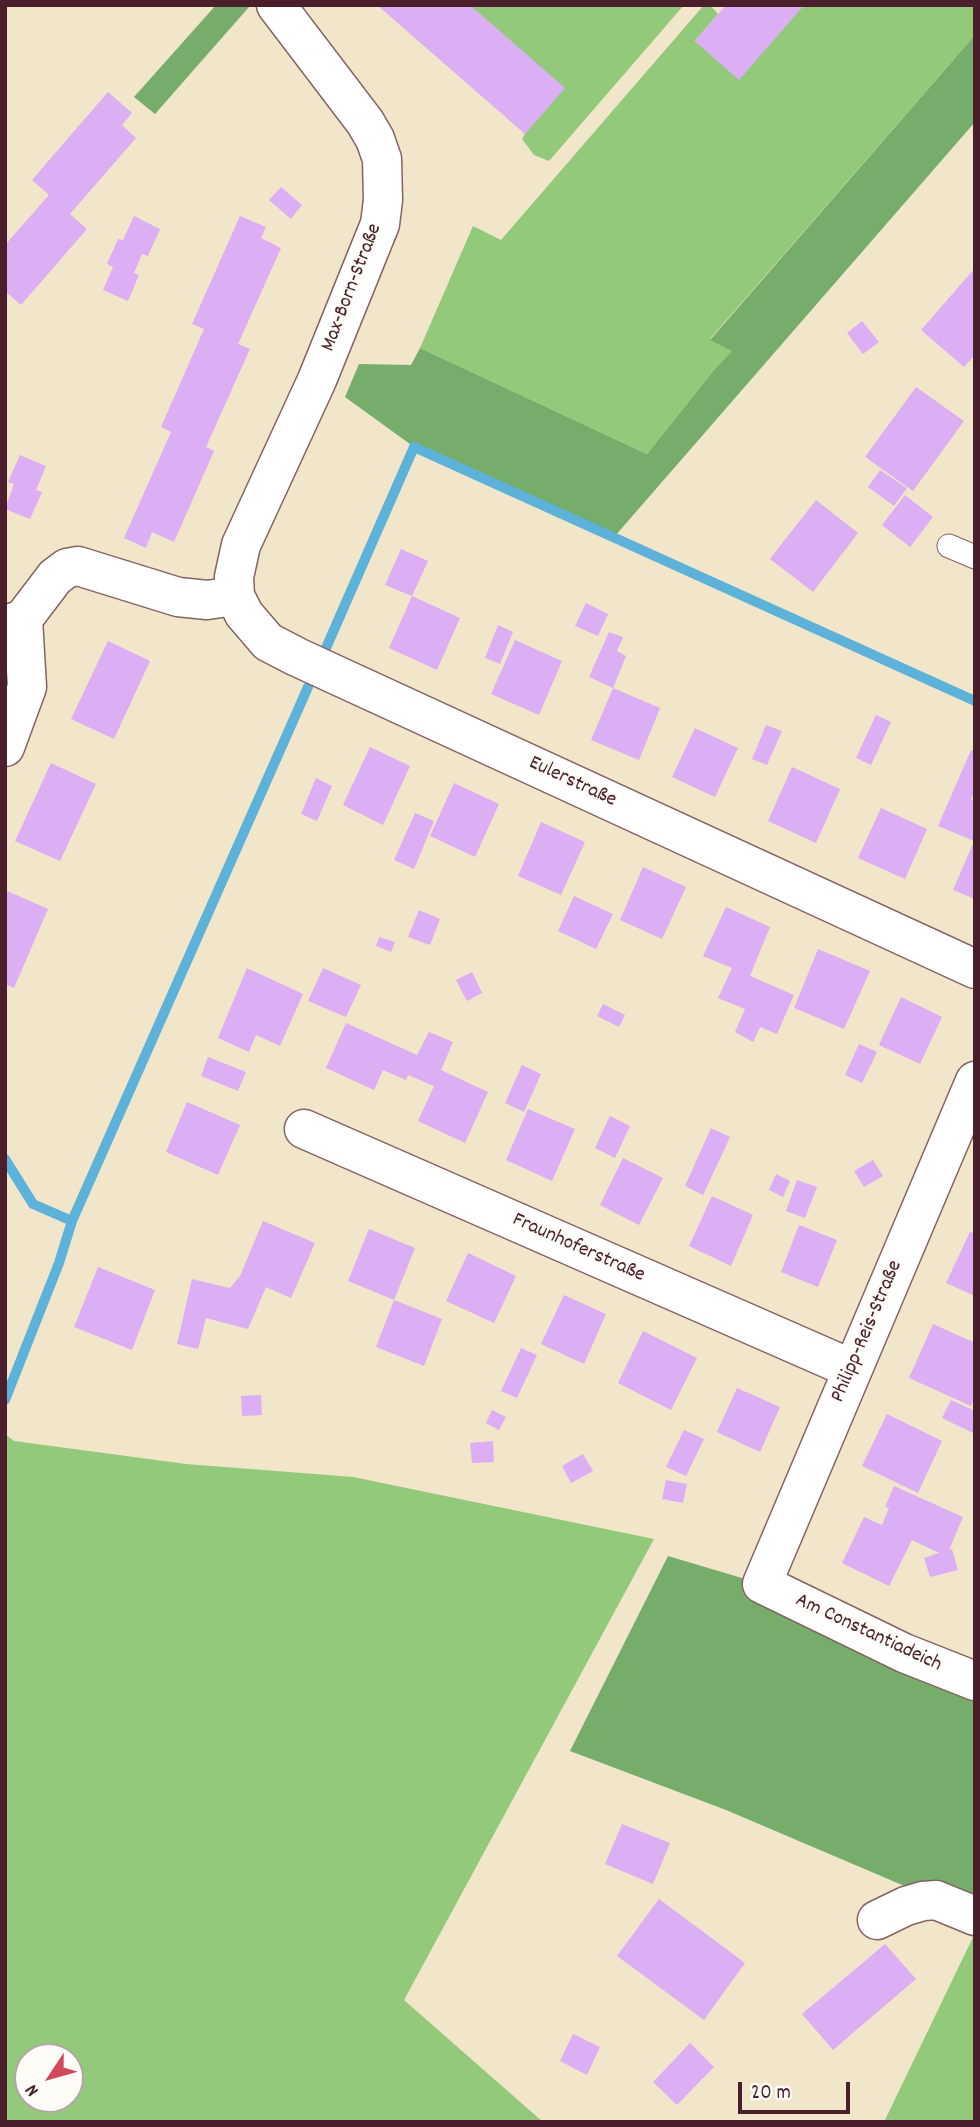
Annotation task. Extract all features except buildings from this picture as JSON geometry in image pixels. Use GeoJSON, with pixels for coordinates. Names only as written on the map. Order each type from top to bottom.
{"type":"FeatureCollection","features":[{"type":"Feature","properties":{"kind":"street","name":"Max-Born-Straße"},"geometry":{"type":"LineString","coordinates":[[235,596],[234,577],[241,545],[317,380],[380,224],[383,200],[382,159],[375,139],[276,5]]}},
{"type":"Feature","properties":{"kind":"street"},"geometry":{"type":"LineString","coordinates":[[5,747],[27,687],[14,622],[55,577],[67,568],[78,566],[178,597],[208,600],[235,596]]}},
{"type":"Feature","properties":{"kind":"street","name":"Eulerstraße"},"geometry":{"type":"LineString","coordinates":[[235,596],[244,614],[262,636],[309,662],[975,969]]}},
{"type":"Feature","properties":{"kind":"street","name":"Philipp-Reis-Straße"},"geometry":{"type":"LineString","coordinates":[[762,1584],[975,1081]]}},
{"type":"Feature","properties":{"kind":"street","name":"Fraunhoferstraße"},"geometry":{"type":"LineString","coordinates":[[304,1129],[852,1369]]}},
{"type":"Feature","properties":{"kind":"street","name":"Am Constantiadeich"},"geometry":{"type":"LineString","coordinates":[[762,1584],[904,1653],[975,1681]]}},
{"type":"Feature","properties":{"kind":"street"},"geometry":{"type":"LineString","coordinates":[[877,1920],[906,1906],[936,1900],[975,1916]]}},
{"type":"Feature","properties":{"kind":"lane"},"geometry":{"type":"LineString","coordinates":[[949,545],[975,557]]}},
{"type":"Feature","properties":{"kind":"green space"},"geometry":{"type":"Polygon","coordinates":[[[216,5],[249,7],[155,114],[134,97],[216,5]]]}},
{"type":"Feature","properties":{"kind":"green space"},"geometry":{"type":"Polygon","coordinates":[[[470,5],[684,5],[549,161],[534,155],[522,139],[525,134],[470,5]]]}},
{"type":"Feature","properties":{"kind":"green space"},"geometry":{"type":"Polygon","coordinates":[[[704,5],[710,5],[718,14],[695,41],[739,79],[804,5],[975,5],[975,35],[710,339],[733,351],[714,370],[647,454],[420,348],[473,226],[501,240],[704,5]]]}},
{"type":"Feature","properties":{"kind":"green space"},"geometry":{"type":"Polygon","coordinates":[[[975,35],[975,122],[615,536],[414,447],[345,397],[359,364],[411,365],[420,348],[647,454],[732,351],[710,340],[975,35]]]}},
{"type":"Feature","properties":{"kind":"green space"},"geometry":{"type":"Polygon","coordinates":[[[5,1434],[14,1441],[186,1464],[353,1477],[654,1539],[404,2000],[543,2122],[5,2122],[5,1434]]]}},
{"type":"Feature","properties":{"kind":"green space"},"geometry":{"type":"Polygon","coordinates":[[[668,1556],[762,1584],[975,1681],[975,1916],[726,1810],[570,1751],[668,1556]]]}},
{"type":"Feature","properties":{"kind":"green space"},"geometry":{"type":"Polygon","coordinates":[[[975,1933],[975,2122],[884,2122],[975,1933]]]}},
{"type":"Feature","properties":{"kind":"waterway"},"geometry":{"type":"LineString","coordinates":[[326,648],[414,447],[975,701]]}},
{"type":"Feature","properties":{"kind":"waterway"},"geometry":{"type":"LineString","coordinates":[[72,1221],[308,687]]}},
{"type":"Feature","properties":{"kind":"waterway"},"geometry":{"type":"LineString","coordinates":[[5,1159],[33,1204],[72,1221],[59,1263],[5,1400]]}}]}
